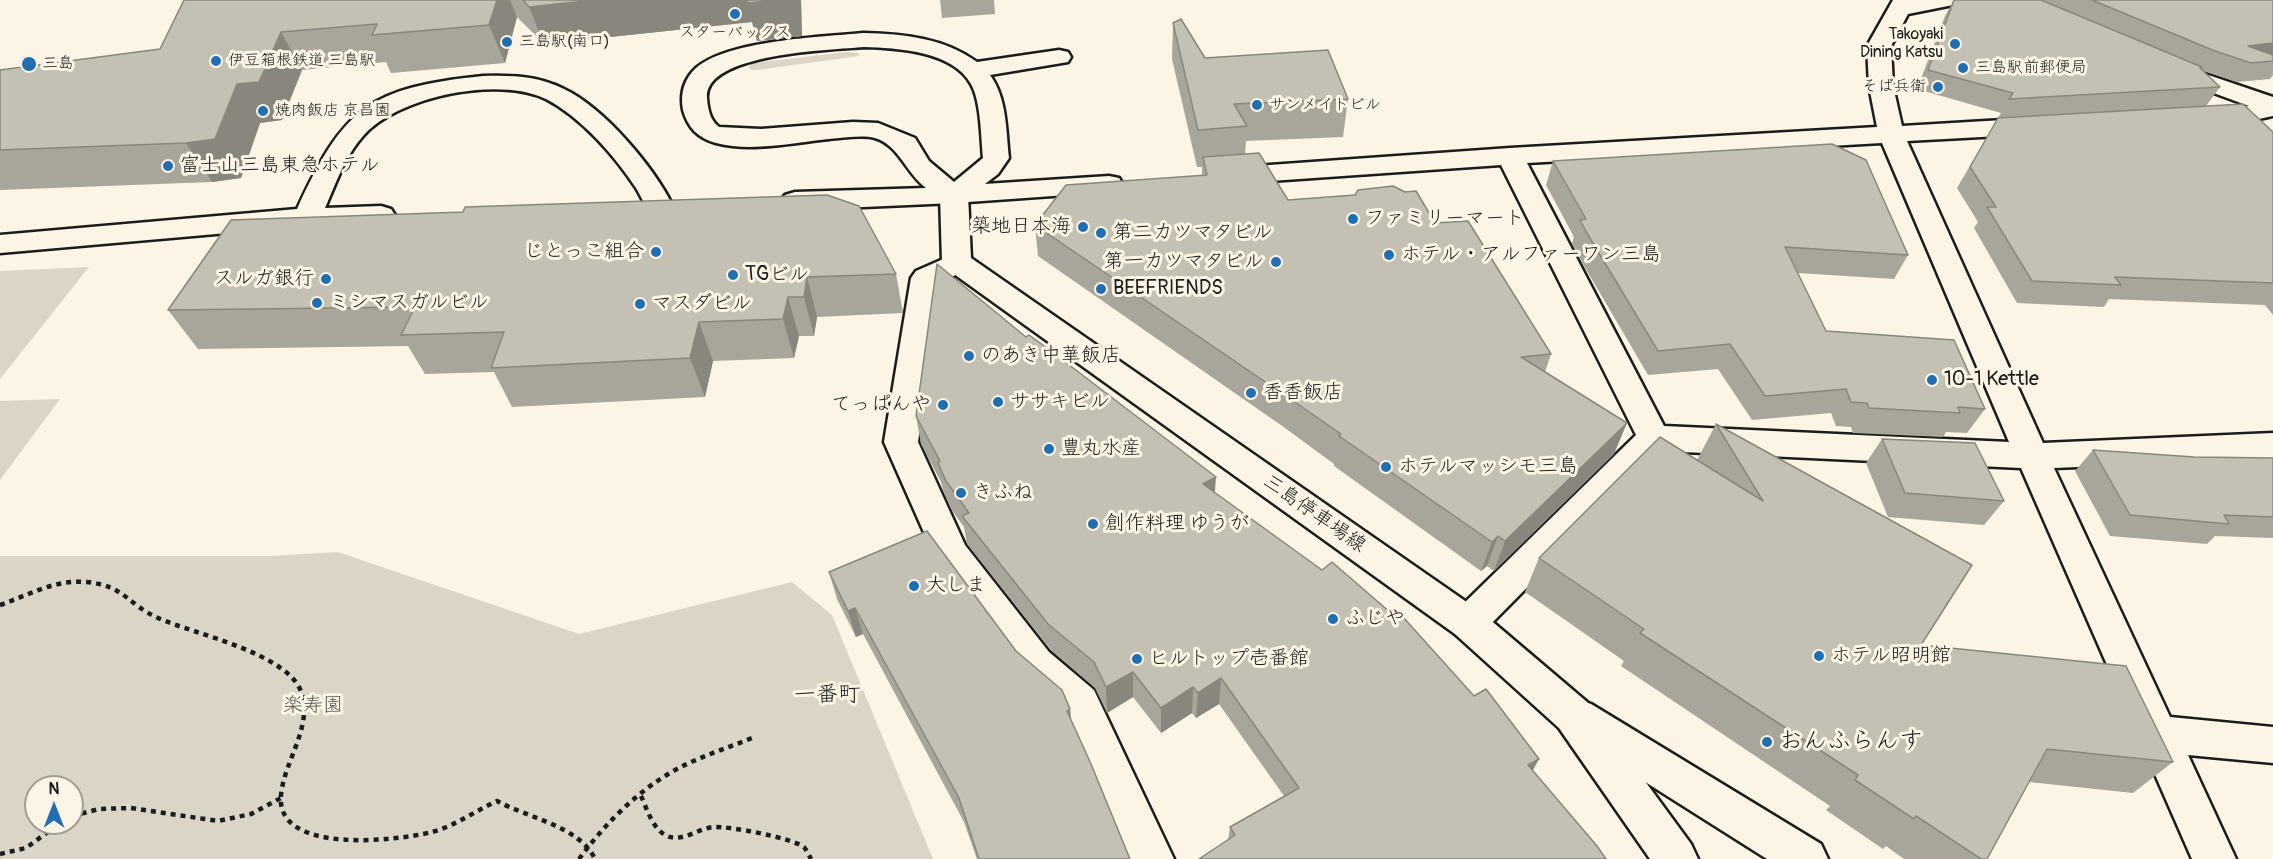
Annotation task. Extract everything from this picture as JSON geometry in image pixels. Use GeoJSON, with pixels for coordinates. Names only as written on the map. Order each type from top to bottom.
{"type":"FeatureCollection","features":[{"type":"Feature","properties":{"kind":"street"},"geometry":{"type":"LineString","coordinates":[[1945,0],[1903,4],[1880,46],[1881,86],[1891,134],[2032,456],[2214,859]]}},
{"type":"Feature","properties":{"kind":"street"},"geometry":{"type":"LineString","coordinates":[[864,40],[906,41],[952,55],[973,70],[986,87],[996,158],[989,168],[954,195],[920,170],[906,144],[888,132],[871,129],[838,129],[743,138],[710,133],[695,110],[694,89],[697,81],[718,64],[755,52],[864,40]]}},
{"type":"Feature","properties":{"kind":"street"},"geometry":{"type":"LineString","coordinates":[[973,70],[1059,57]]}},
{"type":"Feature","properties":{"kind":"street"},"geometry":{"type":"LineString","coordinates":[[2159,64],[2273,107]]}},
{"type":"Feature","properties":{"kind":"street"},"geometry":{"type":"LineString","coordinates":[[307,217],[341,144],[364,120],[388,103],[457,87],[500,83],[530,86],[556,94],[581,113],[603,131],[651,188],[659,206]]}},
{"type":"Feature","properties":{"kind":"street"},"geometry":{"type":"LineString","coordinates":[[2184,118],[2242,114],[2273,107]]}},
{"type":"Feature","properties":{"kind":"street"},"geometry":{"type":"LineString","coordinates":[[2242,114],[2265,139]]}},
{"type":"Feature","properties":{"kind":"street"},"geometry":{"type":"LineString","coordinates":[[1200,178],[1510,156],[2067,124]]}},
{"type":"Feature","properties":{"kind":"street"},"geometry":{"type":"LineString","coordinates":[[1510,156],[1654,438]]}},
{"type":"Feature","properties":{"kind":"street"},"geometry":{"type":"LineString","coordinates":[[773,202],[954,195],[1128,183]]}},
{"type":"Feature","properties":{"kind":"street"},"geometry":{"type":"LineString","coordinates":[[954,195],[957,262],[926,278],[901,442],[951,554],[1035,664],[1080,702],[1152,859]]}},
{"type":"Feature","properties":{"kind":"street"},"geometry":{"type":"LineString","coordinates":[[0,244],[307,217],[411,214]]}},
{"type":"Feature","properties":{"kind":"street","name":"三島停車場線"},"geometry":{"type":"LineString","coordinates":[[957,262],[1468,623],[1573,715],[1676,859]]}},
{"type":"Feature","properties":{"kind":"street"},"geometry":{"type":"LineString","coordinates":[[1468,623],[1654,438],[2032,456],[2273,446]]}},
{"type":"Feature","properties":{"kind":"street"},"geometry":{"type":"LineString","coordinates":[[1573,715],[1806,859]]}},
{"type":"Feature","properties":{"kind":"street"},"geometry":{"type":"LineString","coordinates":[[2157,734],[2273,745]]}},
{"type":"Feature","properties":{"kind":"path"},"geometry":{"type":"LineString","coordinates":[[0,605],[68,582],[102,585],[123,592],[136,606],[162,620],[242,648],[284,673],[298,686],[303,695],[303,711],[281,806],[284,817],[309,834],[363,842],[406,837],[433,832],[497,801],[535,819],[564,828],[589,846],[595,859]]}},
{"type":"Feature","properties":{"kind":"path"},"geometry":{"type":"LineString","coordinates":[[579,859],[614,817],[685,765],[752,738]]}},
{"type":"Feature","properties":{"kind":"path"},"geometry":{"type":"LineString","coordinates":[[641,796],[658,828],[664,835],[671,838],[711,827],[729,827],[799,844],[809,852],[811,859]]}},
{"type":"Feature","properties":{"kind":"path"},"geometry":{"type":"LineString","coordinates":[[84,813],[99,809],[132,808],[218,821],[251,814],[282,798]]}},
{"type":"Feature","properties":{"kind":"path"},"geometry":{"type":"LineString","coordinates":[[0,854],[31,847],[46,835]]}},
{"type":"Feature","properties":{"kind":"green space"},"geometry":{"type":"Polygon","coordinates":[[[847,52],[858,53],[859,56],[757,70],[748,67],[753,63],[847,52]]]}},
{"type":"Feature","properties":{"kind":"green space"},"geometry":{"type":"Polygon","coordinates":[[[89,267],[0,379],[0,271],[89,267]]]}},
{"type":"Feature","properties":{"kind":"green space"},"geometry":{"type":"Polygon","coordinates":[[[60,399],[0,480],[0,401],[60,399]]]}},
{"type":"Feature","properties":{"kind":"green space","name":"楽寿園"},"geometry":{"type":"Polygon","coordinates":[[[338,552],[579,634],[792,582],[832,615],[933,859],[0,859],[0,556],[271,556],[338,552]]]}},
{"type":"Feature","properties":{"kind":"building"},"geometry":{"type":"Polygon","coordinates":[[[184,0],[497,0],[489,25],[372,35],[377,24],[281,32],[259,82],[237,84],[215,139],[186,143],[0,150],[0,70],[160,49],[184,0]]]}},
{"type":"Feature","properties":{"kind":"building"},"geometry":{"type":"Polygon","coordinates":[[[523,0],[593,0],[529,7],[523,0]]]}},
{"type":"Feature","properties":{"kind":"building"},"geometry":{"type":"Polygon","coordinates":[[[747,0],[777,0],[748,3],[747,0]]]}},
{"type":"Feature","properties":{"kind":"building"},"geometry":{"type":"Polygon","coordinates":[[[1954,0],[2041,0],[2202,67],[2200,68],[2220,87],[2009,99],[2013,93],[1928,70],[1954,0]]]}},
{"type":"Feature","properties":{"kind":"building"},"geometry":{"type":"Polygon","coordinates":[[[2092,0],[2273,0],[2273,43],[2248,46],[2273,55],[2273,61],[2251,63],[2215,51],[2092,0]]]}},
{"type":"Feature","properties":{"kind":"building"},"geometry":{"type":"Polygon","coordinates":[[[1181,19],[1205,58],[1328,50],[1348,99],[1234,104],[1247,126],[1198,130],[1173,23],[1181,19]]]}},
{"type":"Feature","properties":{"kind":"building"},"geometry":{"type":"Polygon","coordinates":[[[2243,104],[2273,132],[2273,283],[2115,277],[2121,285],[2032,281],[1987,207],[1996,207],[1970,167],[1998,118],[2243,104]]]}},
{"type":"Feature","properties":{"kind":"building"},"geometry":{"type":"Polygon","coordinates":[[[1832,144],[1866,160],[1908,255],[1785,247],[1826,331],[1954,340],[1985,409],[1958,407],[1960,413],[1869,408],[1867,403],[1851,402],[1846,389],[1765,396],[1730,344],[1658,351],[1588,235],[1580,220],[1586,219],[1553,161],[1832,144]]]}},
{"type":"Feature","properties":{"kind":"building"},"geometry":{"type":"Polygon","coordinates":[[[1259,153],[1288,200],[1355,195],[1358,190],[1393,186],[1405,192],[1416,191],[1435,223],[1468,221],[1551,354],[1521,357],[1627,423],[1505,541],[1498,536],[1492,542],[1339,436],[1341,434],[1035,225],[1066,185],[1207,175],[1203,157],[1259,153]]]}},
{"type":"Feature","properties":{"kind":"building"},"geometry":{"type":"Polygon","coordinates":[[[827,195],[859,206],[896,274],[807,277],[804,297],[788,297],[783,319],[699,322],[690,358],[491,368],[504,332],[401,335],[415,307],[168,310],[231,220],[463,212],[465,207],[827,195]]]}},
{"type":"Feature","properties":{"kind":"building"},"geometry":{"type":"Polygon","coordinates":[[[937,264],[1026,337],[1029,335],[1047,348],[1216,477],[1203,484],[1322,570],[1332,562],[1399,620],[1403,617],[1474,696],[1486,689],[1539,759],[1528,765],[1606,859],[1199,859],[1235,835],[1230,827],[1299,788],[1221,678],[1198,693],[1193,687],[1161,708],[1133,672],[1106,687],[1094,662],[1048,624],[962,516],[969,513],[946,481],[938,463],[940,461],[916,416],[937,264]]]}},
{"type":"Feature","properties":{"kind":"building"},"geometry":{"type":"Polygon","coordinates":[[[1716,424],[1972,565],[1921,645],[2126,666],[2173,762],[2047,749],[1987,859],[1981,859],[1916,816],[1914,819],[1855,780],[1858,775],[1640,633],[1644,629],[1539,558],[1660,437],[1763,501],[1716,424]]]}},
{"type":"Feature","properties":{"kind":"building"},"geometry":{"type":"Polygon","coordinates":[[[1882,439],[1975,443],[2004,501],[1905,493],[1882,439]]]}},
{"type":"Feature","properties":{"kind":"building"},"geometry":{"type":"Polygon","coordinates":[[[2093,450],[2194,457],[2273,458],[2273,517],[2224,515],[2229,524],[2130,515],[2093,450]]]}},
{"type":"Feature","properties":{"kind":"building"},"geometry":{"type":"Polygon","coordinates":[[[927,531],[1016,651],[1062,690],[1070,709],[1067,711],[1130,859],[979,859],[959,798],[855,608],[848,611],[829,572],[927,531]]]}},
{"type":"Feature","properties":{"kind":"place","name":"スターバックス"},"geometry":{"type":"Point","coordinates":[735,14]}},
{"type":"Feature","properties":{"kind":"place","name":"三島駅(南口)"},"geometry":{"type":"Point","coordinates":[507,42]}},
{"type":"Feature","properties":{"kind":"place","name":"Takoyaki Dining Katsu"},"geometry":{"type":"Point","coordinates":[1955,44]}},
{"type":"Feature","properties":{"kind":"place","name":"伊豆箱根鉄道 三島駅"},"geometry":{"type":"Point","coordinates":[216,61]}},
{"type":"Feature","properties":{"kind":"place","name":"三島"},"geometry":{"type":"Point","coordinates":[29,64]}},
{"type":"Feature","properties":{"kind":"place","name":"三島駅前郵便局"},"geometry":{"type":"Point","coordinates":[1963,68]}},
{"type":"Feature","properties":{"kind":"place","name":"そば兵衛"},"geometry":{"type":"Point","coordinates":[1938,87]}},
{"type":"Feature","properties":{"kind":"place","name":"サンメイトビル"},"geometry":{"type":"Point","coordinates":[1257,105]}},
{"type":"Feature","properties":{"kind":"place","name":"焼肉飯店 京昌園"},"geometry":{"type":"Point","coordinates":[263,111]}},
{"type":"Feature","properties":{"kind":"place","name":"富士山三島東急ホテル"},"geometry":{"type":"Point","coordinates":[168,166]}},
{"type":"Feature","properties":{"kind":"place","name":"ファミリーマート"},"geometry":{"type":"Point","coordinates":[1353,219]}},
{"type":"Feature","properties":{"kind":"place","name":"築地日本海"},"geometry":{"type":"Point","coordinates":[1083,227]}},
{"type":"Feature","properties":{"kind":"place","name":"第二カツマタビル"},"geometry":{"type":"Point","coordinates":[1101,233]}},
{"type":"Feature","properties":{"kind":"place","name":"じとっこ組合"},"geometry":{"type":"Point","coordinates":[656,252]}},
{"type":"Feature","properties":{"kind":"place","name":"ホテル・アルファーワン三島"},"geometry":{"type":"Point","coordinates":[1389,255]}},
{"type":"Feature","properties":{"kind":"place","name":"第一カツマタビル"},"geometry":{"type":"Point","coordinates":[1276,262]}},
{"type":"Feature","properties":{"kind":"place","name":"TGビル"},"geometry":{"type":"Point","coordinates":[733,275]}},
{"type":"Feature","properties":{"kind":"place","name":"スルガ銀行"},"geometry":{"type":"Point","coordinates":[326,279]}},
{"type":"Feature","properties":{"kind":"place","name":"BEEFRIENDS"},"geometry":{"type":"Point","coordinates":[1101,289]}},
{"type":"Feature","properties":{"kind":"place","name":"ミシマスガルビル"},"geometry":{"type":"Point","coordinates":[317,303]}},
{"type":"Feature","properties":{"kind":"place","name":"マスダビル"},"geometry":{"type":"Point","coordinates":[640,304]}},
{"type":"Feature","properties":{"kind":"place","name":"のあき中華飯店"},"geometry":{"type":"Point","coordinates":[969,356]}},
{"type":"Feature","properties":{"kind":"place","name":"10-1 Kettle"},"geometry":{"type":"Point","coordinates":[1932,380]}},
{"type":"Feature","properties":{"kind":"place","name":"香香飯店"},"geometry":{"type":"Point","coordinates":[1251,393]}},
{"type":"Feature","properties":{"kind":"place","name":"ササキビル"},"geometry":{"type":"Point","coordinates":[998,402]}},
{"type":"Feature","properties":{"kind":"place","name":"てっぱんや"},"geometry":{"type":"Point","coordinates":[943,405]}},
{"type":"Feature","properties":{"kind":"place","name":"豊丸水産"},"geometry":{"type":"Point","coordinates":[1049,449]}},
{"type":"Feature","properties":{"kind":"place","name":"ホテルマッシモ三島"},"geometry":{"type":"Point","coordinates":[1386,467]}},
{"type":"Feature","properties":{"kind":"place","name":"きふね"},"geometry":{"type":"Point","coordinates":[961,493]}},
{"type":"Feature","properties":{"kind":"place","name":"創作料理 ゆうが"},"geometry":{"type":"Point","coordinates":[1093,524]}},
{"type":"Feature","properties":{"kind":"place","name":"大しま"},"geometry":{"type":"Point","coordinates":[914,586]}},
{"type":"Feature","properties":{"kind":"place","name":"ふじや"},"geometry":{"type":"Point","coordinates":[1333,619]}},
{"type":"Feature","properties":{"kind":"place","name":"ホテル昭明館"},"geometry":{"type":"Point","coordinates":[1819,656]}},
{"type":"Feature","properties":{"kind":"place","name":"ヒルトップ壱番館"},"geometry":{"type":"Point","coordinates":[1137,659]}},
{"type":"Feature","properties":{"kind":"place","name":"おんふらんす"},"geometry":{"type":"Point","coordinates":[1767,742]}},
{"type":"Feature","properties":{"kind":"district","name":"一番町"},"geometry":{"type":"Point","coordinates":[827,695]}}]}
